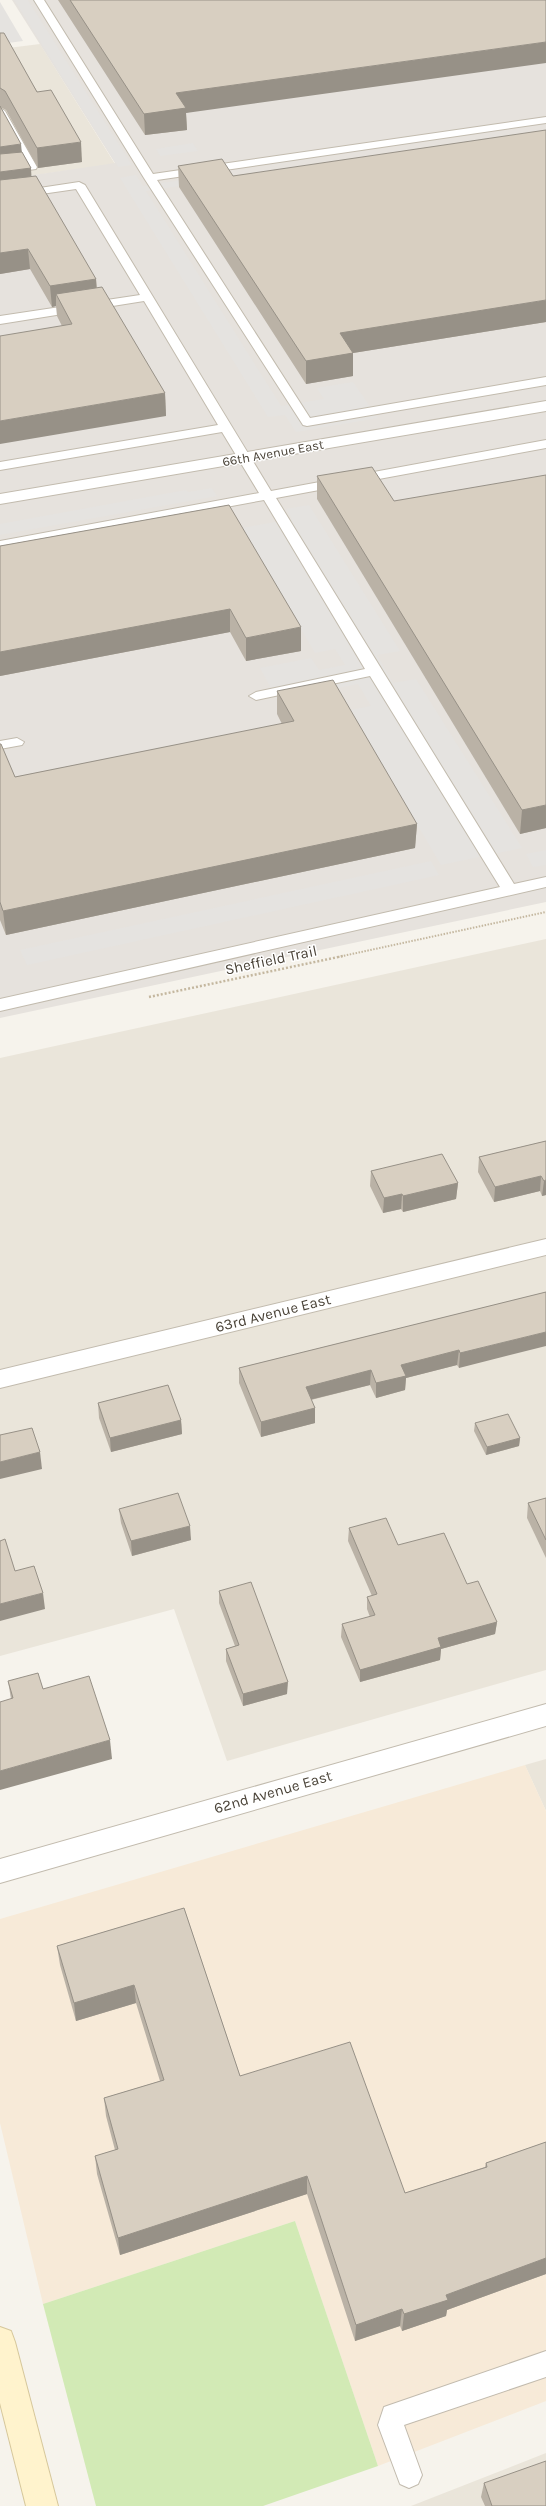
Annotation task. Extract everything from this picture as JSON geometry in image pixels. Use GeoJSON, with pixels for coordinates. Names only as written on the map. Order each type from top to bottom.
{"type":"FeatureCollection","features":[{"type":"Feature","properties":{"kind":"main road"},"geometry":{"type":"LineString","coordinates":[[0,2342],[42,2506]]}},
{"type":"Feature","properties":{"kind":"street","name":"66th Avenue East"},"geometry":{"type":"LineString","coordinates":[[0,499],[546,406]]}},
{"type":"Feature","properties":{"kind":"street","name":"63rd Avenue East"},"geometry":{"type":"LineString","coordinates":[[0,1379],[546,1247]]}},
{"type":"Feature","properties":{"kind":"street","name":"62nd Avenue East"},"geometry":{"type":"LineString","coordinates":[[0,1871],[546,1715]]}},
{"type":"Feature","properties":{"kind":"lane"},"geometry":{"type":"LineString","coordinates":[[39,0],[150,178],[307,422],[546,381]]}},
{"type":"Feature","properties":{"kind":"lane"},"geometry":{"type":"LineString","coordinates":[[0,111],[32,167],[0,171]]}},
{"type":"Feature","properties":{"kind":"lane"},"geometry":{"type":"LineString","coordinates":[[150,178],[546,120]]}},
{"type":"Feature","properties":{"kind":"lane"},"geometry":{"type":"LineString","coordinates":[[0,197],[79,185],[246,457],[374,671],[510,890]]}},
{"type":"Feature","properties":{"kind":"lane"},"geometry":{"type":"LineString","coordinates":[[0,320],[148,297]]}},
{"type":"Feature","properties":{"kind":"lane"},"geometry":{"type":"LineString","coordinates":[[0,466],[227,427]]}},
{"type":"Feature","properties":{"kind":"lane"},"geometry":{"type":"LineString","coordinates":[[0,545],[546,444]]}},
{"type":"Feature","properties":{"kind":"lane"},"geometry":{"type":"LineString","coordinates":[[256,696],[374,671]]}},
{"type":"Feature","properties":{"kind":"lane"},"geometry":{"type":"LineString","coordinates":[[0,745],[17,742]]}},
{"type":"Feature","properties":{"kind":"lane"},"geometry":{"type":"LineString","coordinates":[[0,1005],[546,882]]}},
{"type":"Feature","properties":{"kind":"lane"},"geometry":{"type":"LineString","coordinates":[[408,2475],[391,2425],[393,2416],[546,2364]]}},
{"type":"Feature","properties":{"kind":"path","name":"Sheffield Trail"},"geometry":{"type":"LineString","coordinates":[[148,997],[546,912]]}},
{"type":"Feature","properties":{"kind":"shaded area"},"geometry":{"type":"Polygon","coordinates":[[[12,0],[546,0],[546,902],[0,1018],[0,180],[115,163],[12,0]]]}},
{"type":"Feature","properties":{"kind":"shaded area"},"geometry":{"type":"Polygon","coordinates":[[[14,0],[28,0],[132,165],[118,167],[14,0]]]}},
{"type":"Feature","properties":{"kind":"shaded area"},"geometry":{"type":"Polygon","coordinates":[[[0,2],[23,41],[0,44],[0,2]]]}},
{"type":"Feature","properties":{"kind":"shaded area"},"geometry":{"type":"Polygon","coordinates":[[[40,44],[115,164],[0,180],[0,49],[40,44]]]}},
{"type":"Feature","properties":{"kind":"shaded area"},"geometry":{"type":"Polygon","coordinates":[[[193,143],[198,151],[160,156],[156,149],[193,143]]]}},
{"type":"Feature","properties":{"kind":"shaded area"},"geometry":{"type":"Polygon","coordinates":[[[136,175],[143,186],[208,176],[212,181],[146,191],[281,406],[324,399],[317,388],[353,382],[378,418],[296,432],[285,415],[268,417],[120,178],[136,175]]]}},
{"type":"Feature","properties":{"kind":"shaded area"},"geometry":{"type":"Polygon","coordinates":[[[212,488],[217,496],[0,535],[0,524],[186,490],[188,492],[212,488]]]}},
{"type":"Feature","properties":{"kind":"shaded area"},"geometry":{"type":"Polygon","coordinates":[[[309,505],[400,651],[377,655],[393,683],[416,679],[522,848],[441,865],[350,710],[371,706],[358,684],[329,690],[284,712],[260,668],[311,658],[319,670],[345,665],[335,649],[315,653],[242,528],[292,519],[286,509],[309,505]]]}},
{"type":"Feature","properties":{"kind":"shaded area"},"geometry":{"type":"Polygon","coordinates":[[[546,850],[546,865],[533,867],[526,854],[546,850]]]}},
{"type":"Feature","properties":{"kind":"shaded area"},"geometry":{"type":"Polygon","coordinates":[[[431,861],[439,875],[27,965],[20,950],[431,861]]]}},
{"type":"Feature","properties":{"kind":"shaded area"},"geometry":{"type":"Polygon","coordinates":[[[546,939],[546,1670],[227,1761],[174,1609],[0,1656],[0,1058],[546,939]]]}},
{"type":"Feature","properties":{"kind":"shaded area"},"geometry":{"type":"Polygon","coordinates":[[[546,1759],[546,1811],[525,1765],[546,1759]]]}},
{"type":"Feature","properties":{"kind":"shaded area"},"geometry":{"type":"Polygon","coordinates":[[[525,1765],[546,1811],[546,2401],[378,2466],[295,2221],[43,2304],[0,2123],[0,1919],[525,1765]]]}},
{"type":"Feature","properties":{"kind":"shaded area"},"geometry":{"type":"Polygon","coordinates":[[[546,2453],[546,2506],[411,2506],[546,2453]]]}},
{"type":"Feature","properties":{"kind":"green space"},"geometry":{"type":"Polygon","coordinates":[[[295,2221],[378,2466],[263,2506],[96,2506],[43,2304],[295,2221]]]}},
{"type":"Feature","properties":{"kind":"building"},"geometry":{"type":"Polygon","coordinates":[[[70,0],[546,0],[546,42],[176,93],[186,108],[144,114],[70,0]]]}},
{"type":"Feature","properties":{"kind":"building"},"geometry":{"type":"Polygon","coordinates":[[[0,33],[4,33],[37,92],[51,90],[81,142],[37,148],[5,91],[0,88],[0,33]]]}},
{"type":"Feature","properties":{"kind":"building"},"geometry":{"type":"Polygon","coordinates":[[[0,106],[21,144],[0,147],[0,106]]]}},
{"type":"Feature","properties":{"kind":"building"},"geometry":{"type":"Polygon","coordinates":[[[546,130],[546,300],[340,333],[353,353],[306,361],[178,166],[222,159],[233,176],[546,130]]]}},
{"type":"Feature","properties":{"kind":"building"},"geometry":{"type":"Polygon","coordinates":[[[22,152],[31,168],[0,172],[0,154],[22,152]]]}},
{"type":"Feature","properties":{"kind":"building"},"geometry":{"type":"Polygon","coordinates":[[[36,176],[96,279],[50,286],[28,249],[0,253],[0,180],[36,176]]]}},
{"type":"Feature","properties":{"kind":"building"},"geometry":{"type":"Polygon","coordinates":[[[102,287],[165,393],[0,421],[0,336],[72,324],[56,294],[102,287]]]}},
{"type":"Feature","properties":{"kind":"building"},"geometry":{"type":"Polygon","coordinates":[[[372,467],[394,501],[546,475],[546,805],[522,810],[317,476],[372,467]]]}},
{"type":"Feature","properties":{"kind":"building"},"geometry":{"type":"Polygon","coordinates":[[[229,505],[301,627],[246,638],[230,609],[0,652],[0,546],[229,505]]]}},
{"type":"Feature","properties":{"kind":"building"},"geometry":{"type":"Polygon","coordinates":[[[333,680],[417,824],[3,911],[0,902],[0,744],[15,777],[294,721],[277,691],[333,680]]]}},
{"type":"Feature","properties":{"kind":"building"},"geometry":{"type":"Polygon","coordinates":[[[546,1141],[546,1180],[544,1181],[541,1176],[495,1187],[479,1157],[546,1141]]]}},
{"type":"Feature","properties":{"kind":"building"},"geometry":{"type":"Polygon","coordinates":[[[442,1154],[458,1183],[403,1196],[402,1194],[384,1198],[371,1171],[442,1154]]]}},
{"type":"Feature","properties":{"kind":"building"},"geometry":{"type":"Polygon","coordinates":[[[546,1292],[546,1332],[460,1353],[459,1350],[401,1365],[406,1376],[376,1383],[371,1370],[306,1387],[315,1408],[261,1422],[239,1368],[546,1292]]]}},
{"type":"Feature","properties":{"kind":"building"},"geometry":{"type":"Polygon","coordinates":[[[168,1385],[181,1420],[110,1438],[98,1403],[168,1385]]]}},
{"type":"Feature","properties":{"kind":"building"},"geometry":{"type":"Polygon","coordinates":[[[508,1414],[520,1438],[487,1447],[475,1423],[508,1414]]]}},
{"type":"Feature","properties":{"kind":"building"},"geometry":{"type":"Polygon","coordinates":[[[32,1428],[40,1452],[0,1462],[0,1435],[32,1428]]]}},
{"type":"Feature","properties":{"kind":"building"},"geometry":{"type":"Polygon","coordinates":[[[178,1493],[190,1526],[131,1541],[119,1509],[178,1493]]]}},
{"type":"Feature","properties":{"kind":"building"},"geometry":{"type":"Polygon","coordinates":[[[546,1498],[546,1540],[528,1503],[546,1498]]]}},
{"type":"Feature","properties":{"kind":"building"},"geometry":{"type":"Polygon","coordinates":[[[386,1518],[398,1545],[444,1533],[467,1584],[478,1581],[497,1622],[438,1638],[441,1647],[360,1670],[342,1624],[375,1615],[367,1597],[377,1594],[349,1528],[386,1518]]]}},
{"type":"Feature","properties":{"kind":"building"},"geometry":{"type":"Polygon","coordinates":[[[5,1539],[15,1571],[34,1566],[43,1593],[0,1604],[0,1541],[5,1539]]]}},
{"type":"Feature","properties":{"kind":"building"},"geometry":{"type":"Polygon","coordinates":[[[251,1582],[288,1682],[243,1694],[226,1649],[239,1645],[219,1591],[251,1582]]]}},
{"type":"Feature","properties":{"kind":"building"},"geometry":{"type":"Polygon","coordinates":[[[38,1673],[43,1689],[89,1676],[110,1740],[0,1771],[0,1702],[13,1698],[8,1681],[38,1673]]]}},
{"type":"Feature","properties":{"kind":"building"},"geometry":{"type":"Polygon","coordinates":[[[184,1908],[240,2076],[350,2042],[405,2193],[487,2167],[486,2163],[546,2142],[546,2258],[446,2295],[448,2300],[404,2314],[402,2309],[356,2325],[307,2176],[118,2238],[95,2156],[118,2149],[104,2098],[164,2080],[134,1985],[74,2003],[57,1946],[184,1908]]]}},
{"type":"Feature","properties":{"kind":"building"},"geometry":{"type":"Polygon","coordinates":[[[546,2461],[546,2506],[492,2506],[484,2483],[546,2461]]]}}]}
